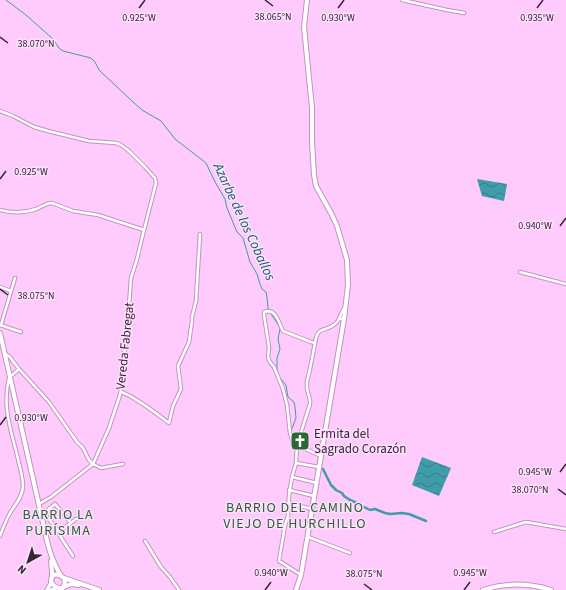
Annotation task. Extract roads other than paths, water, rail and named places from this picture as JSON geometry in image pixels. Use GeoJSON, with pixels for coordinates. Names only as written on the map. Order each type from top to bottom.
{"type":"FeatureCollection","features":[{"type":"Feature","properties":{"kind":"main road"},"geometry":{"type":"LineString","coordinates":[[296,590],[301,575],[308,537],[344,319],[348,285],[346,260],[337,226],[316,186],[312,142],[312,108],[304,27],[307,0]]}},
{"type":"Feature","properties":{"kind":"main road"},"geometry":{"type":"LineString","coordinates":[[0,333],[39,504],[43,514],[51,556],[52,587],[55,590],[63,589],[69,584],[90,587]]}},
{"type":"Feature","properties":{"kind":"main road"},"geometry":{"type":"LineString","coordinates":[[51,556],[55,566],[65,582],[63,589]]}},
{"type":"Feature","properties":{"kind":"main road"},"geometry":{"type":"LineString","coordinates":[[51,581],[57,575],[99,590]]}},
{"type":"Feature","properties":{"kind":"main road"},"geometry":{"type":"LineString","coordinates":[[483,590],[500,586],[518,585],[551,590]]}},
{"type":"Feature","properties":{"kind":"street"},"geometry":{"type":"LineString","coordinates":[[402,0],[464,13]]}},
{"type":"Feature","properties":{"kind":"street","name":"Vereda Fabregat"},"geometry":{"type":"LineString","coordinates":[[0,111],[20,119],[34,127],[89,141],[116,143],[129,152],[155,178],[156,183],[131,278],[127,334],[121,376],[121,392],[109,428],[93,464],[51,497],[39,504]]}},
{"type":"Feature","properties":{"kind":"street"},"geometry":{"type":"LineString","coordinates":[[0,210],[12,213],[36,209],[48,203],[52,203],[74,211],[98,215],[144,230]]}},
{"type":"Feature","properties":{"kind":"street"},"geometry":{"type":"LineString","coordinates":[[121,392],[141,403],[168,423],[173,406],[181,389],[178,366],[189,342],[192,317],[196,301],[200,234]]}},
{"type":"Feature","properties":{"kind":"street"},"geometry":{"type":"LineString","coordinates":[[520,272],[566,284]]}},
{"type":"Feature","properties":{"kind":"street"},"geometry":{"type":"LineString","coordinates":[[15,278],[1,325],[21,332]]}},
{"type":"Feature","properties":{"kind":"street"},"geometry":{"type":"LineString","coordinates":[[0,287],[11,291]]}},
{"type":"Feature","properties":{"kind":"street"},"geometry":{"type":"LineString","coordinates":[[301,575],[279,561],[288,516],[289,490],[296,463],[297,445],[310,404],[307,381],[316,336],[321,330],[335,325],[346,305]]}},
{"type":"Feature","properties":{"kind":"street"},"geometry":{"type":"LineString","coordinates":[[315,343],[285,332],[282,330],[281,325],[273,312],[268,310],[264,312],[269,347],[268,357],[274,367],[287,404],[291,439],[293,444],[321,456]]}},
{"type":"Feature","properties":{"kind":"street"},"geometry":{"type":"LineString","coordinates":[[339,319],[344,319]]}},
{"type":"Feature","properties":{"kind":"street"},"geometry":{"type":"LineString","coordinates":[[3,351],[50,402],[93,464],[101,468],[123,464]]}},
{"type":"Feature","properties":{"kind":"street"},"geometry":{"type":"LineString","coordinates":[[0,536],[21,494],[23,485],[8,422],[6,404],[6,388],[10,376],[18,369]]}},
{"type":"Feature","properties":{"kind":"street"},"geometry":{"type":"LineString","coordinates":[[296,463],[319,467]]}},
{"type":"Feature","properties":{"kind":"street"},"geometry":{"type":"LineString","coordinates":[[292,477],[317,483]]}},
{"type":"Feature","properties":{"kind":"street"},"geometry":{"type":"LineString","coordinates":[[289,490],[314,496]]}},
{"type":"Feature","properties":{"kind":"street"},"geometry":{"type":"LineString","coordinates":[[288,503],[312,509]]}},
{"type":"Feature","properties":{"kind":"street"},"geometry":{"type":"LineString","coordinates":[[71,523],[55,504],[43,514],[59,532],[58,533],[73,556]]}},
{"type":"Feature","properties":{"kind":"street"},"geometry":{"type":"LineString","coordinates":[[59,532],[76,519]]}},
{"type":"Feature","properties":{"kind":"street"},"geometry":{"type":"LineString","coordinates":[[494,532],[526,522],[566,529]]}},
{"type":"Feature","properties":{"kind":"street"},"geometry":{"type":"LineString","coordinates":[[308,537],[350,553]]}},
{"type":"Feature","properties":{"kind":"street"},"geometry":{"type":"LineString","coordinates":[[145,541],[161,567],[179,590]]}},
{"type":"Feature","properties":{"kind":"street"},"geometry":{"type":"LineString","coordinates":[[48,590],[51,581]]}},
{"type":"Feature","properties":{"kind":"water"},"geometry":{"type":"Polygon","coordinates":[[[477,179],[507,184],[504,201],[482,196],[477,179]]]}},
{"type":"Feature","properties":{"kind":"water"},"geometry":{"type":"Polygon","coordinates":[[[422,457],[451,468],[439,496],[412,485],[422,457]]]}},
{"type":"Feature","properties":{"kind":"waterway","name":"Azarbe de los Coballos"},"geometry":{"type":"LineString","coordinates":[[6,0],[26,15],[53,39],[63,51],[91,58],[99,70],[132,101],[142,110],[161,121],[175,139],[206,163],[225,199],[237,232],[243,238],[250,262],[257,274],[262,289],[266,292],[269,310]]}},
{"type":"Feature","properties":{"kind":"waterway"},"geometry":{"type":"LineString","coordinates":[[271,314],[280,329],[278,339],[280,349],[277,358],[277,370],[279,377],[286,385],[288,397],[294,402],[295,407],[296,418],[291,431]]}},
{"type":"Feature","properties":{"kind":"waterway"},"geometry":{"type":"LineString","coordinates":[[323,469],[331,485],[350,500],[370,510],[375,509],[390,514],[409,514],[426,521]]}},
{"type":"Feature","properties":{"kind":"place","name":"Ermita del Sagrado Corazón"},"geometry":{"type":"Point","coordinates":[300,441]}},
{"type":"Feature","properties":{"kind":"district","name":"BARRIO DEL CAMINO VIEJO DE HURCHILLO"},"geometry":{"type":"Point","coordinates":[295,516]}},
{"type":"Feature","properties":{"kind":"district","name":"BARRIO LA PURÍSIMA"},"geometry":{"type":"Point","coordinates":[58,524]}}]}
